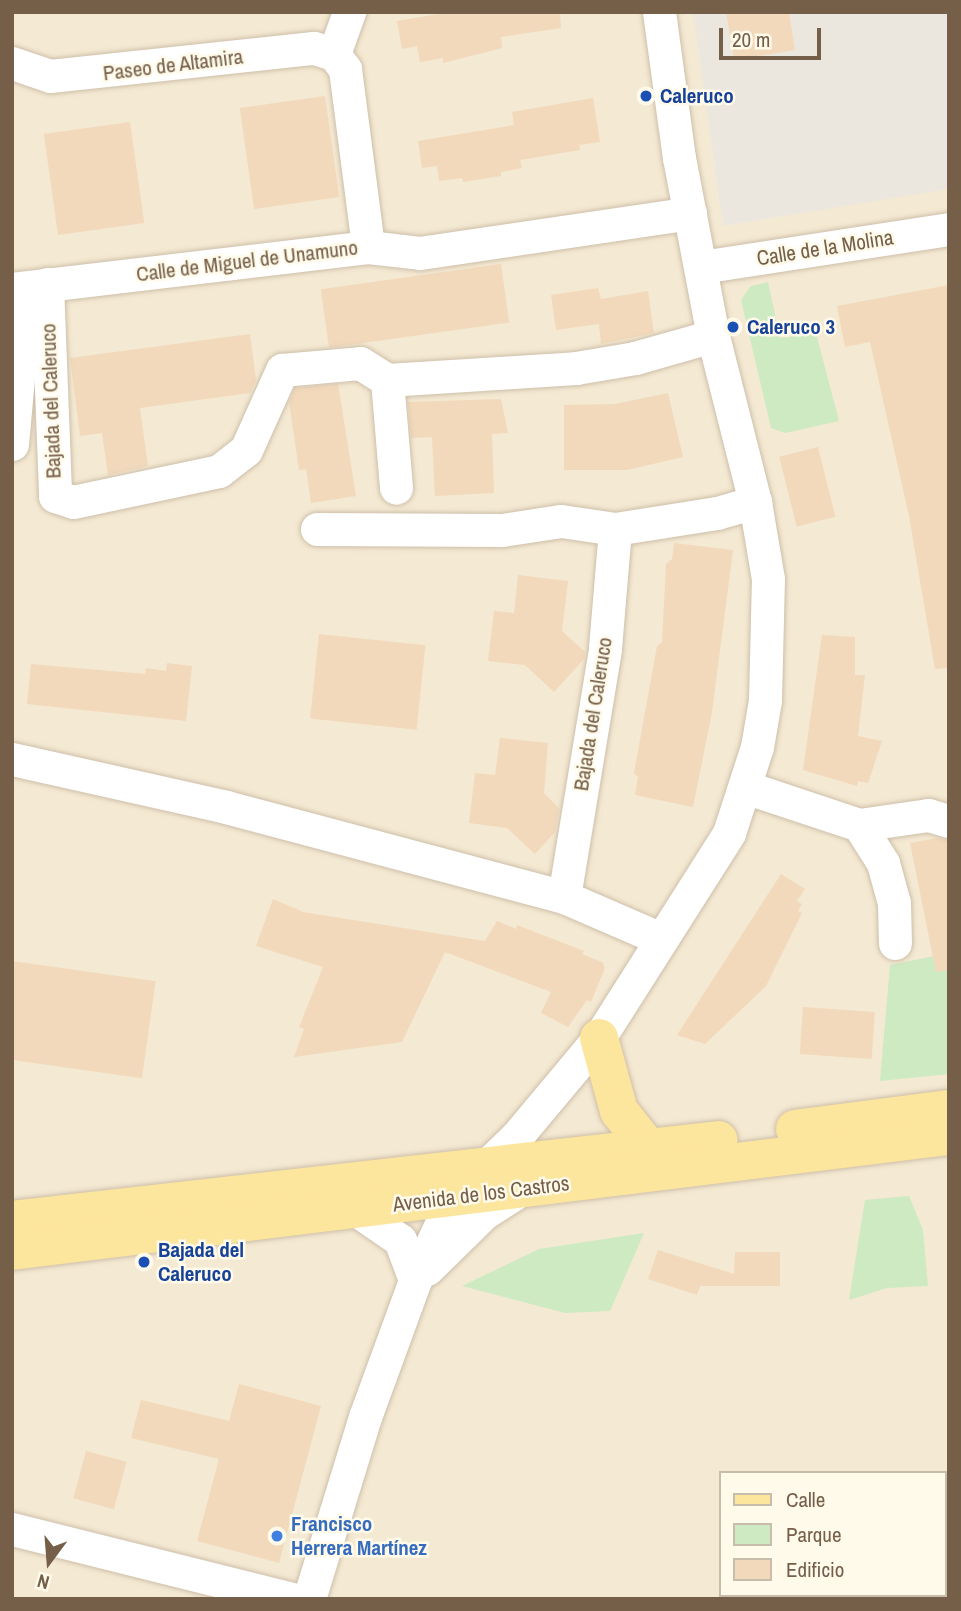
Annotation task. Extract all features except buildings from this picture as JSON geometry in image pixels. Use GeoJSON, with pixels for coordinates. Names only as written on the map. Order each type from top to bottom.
{"type":"FeatureCollection","features":[{"type":"Feature","properties":{"kind":"main road"},"geometry":{"type":"LineString","coordinates":[[599,1038],[618,1111],[647,1146]]}},
{"type":"Feature","properties":{"kind":"main road","name":"Avenida de los Castros"},"geometry":{"type":"LineString","coordinates":[[12,1251],[520,1190],[557,1170],[647,1146],[949,1109]]}},
{"type":"Feature","properties":{"kind":"main road","name":"Avenida de los Castros"},"geometry":{"type":"LineString","coordinates":[[12,1220],[491,1163],[557,1170],[949,1136]]}},
{"type":"Feature","properties":{"kind":"street"},"geometry":{"type":"LineString","coordinates":[[349,12],[334,54],[345,69],[368,247]]}},
{"type":"Feature","properties":{"kind":"street"},"geometry":{"type":"LineString","coordinates":[[309,1599],[336,1500],[415,1280],[453,1198],[491,1163],[599,1038],[729,833],[745,787],[765,700],[768,579],[755,502],[713,336],[690,213],[659,12]]}},
{"type":"Feature","properties":{"kind":"street","name":"Paseo de Altamira"},"geometry":{"type":"LineString","coordinates":[[12,63],[50,76],[314,48],[334,54]]}},
{"type":"Feature","properties":{"kind":"street","name":"Calle de Miguel de Unamuno"},"geometry":{"type":"LineString","coordinates":[[25,287],[368,247],[420,253],[690,213]]}},
{"type":"Feature","properties":{"kind":"street","name":"Calle de la Molina"},"geometry":{"type":"LineString","coordinates":[[701,267],[949,229]]}},
{"type":"Feature","properties":{"kind":"street","name":"Bajada del Caleruco"},"geometry":{"type":"LineString","coordinates":[[25,287],[55,496],[74,502],[219,471],[246,450],[282,370],[360,363],[387,380]]}},
{"type":"Feature","properties":{"kind":"street","name":"Bajada del Caleruco"},"geometry":{"type":"LineString","coordinates":[[12,444],[25,287]]}},
{"type":"Feature","properties":{"kind":"street"},"geometry":{"type":"LineString","coordinates":[[396,488],[387,380],[576,368],[713,336]]}},
{"type":"Feature","properties":{"kind":"street"},"geometry":{"type":"LineString","coordinates":[[317,529],[502,530],[561,521],[615,529],[717,513],[755,502]]}},
{"type":"Feature","properties":{"kind":"street","name":"Bajada del Caleruco"},"geometry":{"type":"LineString","coordinates":[[564,897],[606,648],[615,529]]}},
{"type":"Feature","properties":{"kind":"street"},"geometry":{"type":"LineString","coordinates":[[12,759],[226,807],[564,897],[661,939]]}},
{"type":"Feature","properties":{"kind":"street"},"geometry":{"type":"LineString","coordinates":[[745,787],[859,825],[928,815],[949,821]]}},
{"type":"Feature","properties":{"kind":"street"},"geometry":{"type":"LineString","coordinates":[[859,825],[883,863],[894,903],[895,943]]}},
{"type":"Feature","properties":{"kind":"street"},"geometry":{"type":"LineString","coordinates":[[557,1088],[547,1125],[557,1170]]}},
{"type":"Feature","properties":{"kind":"street"},"geometry":{"type":"LineString","coordinates":[[415,1280],[484,1213],[520,1190]]}},
{"type":"Feature","properties":{"kind":"street"},"geometry":{"type":"LineString","coordinates":[[355,1209],[400,1240],[415,1280]]}},
{"type":"Feature","properties":{"kind":"street"},"geometry":{"type":"LineString","coordinates":[[12,1529],[293,1599]]}},
{"type":"Feature","properties":{"kind":"shaded area"},"geometry":{"type":"Polygon","coordinates":[[[12,12],[949,12],[949,1599],[12,1599],[12,12]]]}},
{"type":"Feature","properties":{"kind":"shaded area"},"geometry":{"type":"Polygon","coordinates":[[[693,12],[949,12],[949,189],[723,226],[693,12]]]}},
{"type":"Feature","properties":{"kind":"green space"},"geometry":{"type":"Polygon","coordinates":[[[768,282],[780,338],[816,333],[839,421],[785,433],[771,428],[741,300],[751,286],[768,282]]]}},
{"type":"Feature","properties":{"kind":"green space"},"geometry":{"type":"Polygon","coordinates":[[[949,953],[949,1074],[880,1081],[890,965],[949,953]]]}},
{"type":"Feature","properties":{"kind":"green space"},"geometry":{"type":"Polygon","coordinates":[[[909,1196],[923,1230],[928,1286],[887,1288],[849,1300],[865,1200],[909,1196]]]}},
{"type":"Feature","properties":{"kind":"green space"},"geometry":{"type":"Polygon","coordinates":[[[644,1233],[610,1311],[565,1313],[462,1286],[539,1249],[644,1233]]]}},
{"type":"Feature","properties":{"kind":"place","name":"Caleruco"},"geometry":{"type":"Point","coordinates":[646,96]}},
{"type":"Feature","properties":{"kind":"place","name":"Caleruco 3"},"geometry":{"type":"Point","coordinates":[733,327]}},
{"type":"Feature","properties":{"kind":"place","name":"Bajada del Caleruco"},"geometry":{"type":"Point","coordinates":[144,1262]}},
{"type":"Feature","properties":{"kind":"place","name":"Francisco Herrera Martínez"},"geometry":{"type":"Point","coordinates":[277,1536]}}]}
